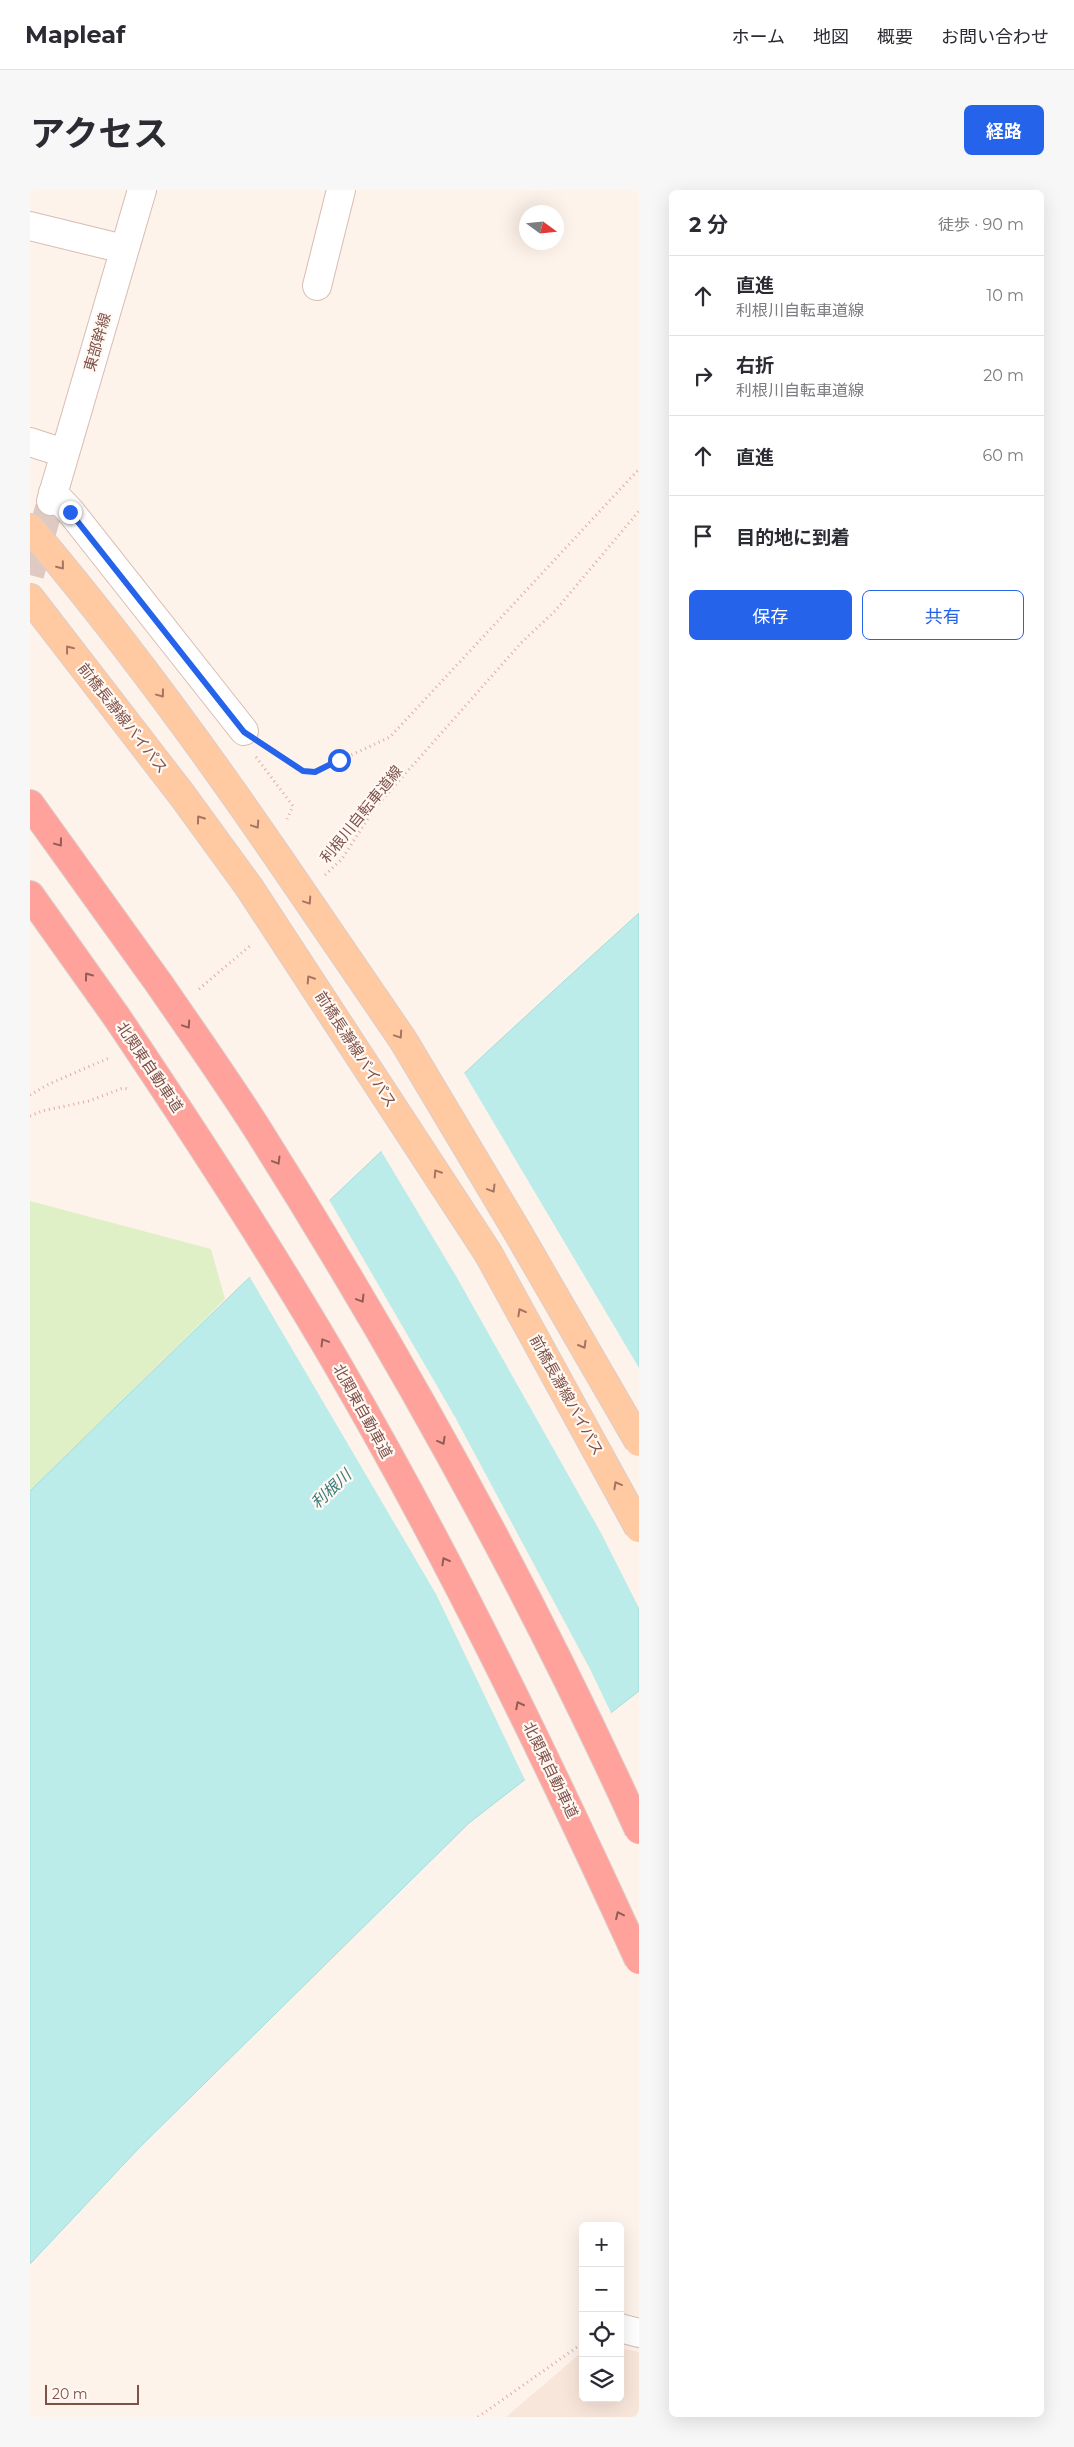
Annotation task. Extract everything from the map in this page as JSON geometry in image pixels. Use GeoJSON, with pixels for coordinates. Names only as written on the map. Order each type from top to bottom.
{"type":"FeatureCollection","features":[{"type":"Feature","properties":{"kind":"highway"},"geometry":{"type":"LineString","coordinates":[[30,804],[160,985],[258,1129],[381,1332],[507,1556],[599,1742],[639,1830]]}},
{"type":"Feature","properties":{"kind":"highway","name":"北関東自動車道"},"geometry":{"type":"LineString","coordinates":[[30,896],[116,1016],[213,1159],[341,1370],[458,1584],[553,1772],[639,1960]]}},
{"type":"Feature","properties":{"kind":"main road"},"geometry":{"type":"LineString","coordinates":[[30,528],[127,648],[214,764],[403,1040],[518,1231],[639,1442]]}},
{"type":"Feature","properties":{"kind":"main road","name":"前橋長瀞線バイパス"},"geometry":{"type":"LineString","coordinates":[[30,598],[182,795],[249,887],[488,1253],[639,1528]]}},
{"type":"Feature","properties":{"kind":"street","name":"東部幹線"},"geometry":{"type":"LineString","coordinates":[[142,190],[52,497],[70,512],[244,732]]}},
{"type":"Feature","properties":{"kind":"street"},"geometry":{"type":"LineString","coordinates":[[317,286],[341,190]]}},
{"type":"Feature","properties":{"kind":"street"},"geometry":{"type":"LineString","coordinates":[[30,226],[124,249]]}},
{"type":"Feature","properties":{"kind":"street"},"geometry":{"type":"LineString","coordinates":[[30,442],[64,452]]}},
{"type":"Feature","properties":{"kind":"street"},"geometry":{"type":"LineString","coordinates":[[624,2329],[639,2333]]}},
{"type":"Feature","properties":{"kind":"path"},"geometry":{"type":"LineString","coordinates":[[244,732],[292,765],[303,771],[315,772],[390,737],[639,469]]}},
{"type":"Feature","properties":{"kind":"path","name":"利根川自転車道線"},"geometry":{"type":"LineString","coordinates":[[322,878],[342,859],[374,809],[522,642],[555,611],[639,511]]}},
{"type":"Feature","properties":{"kind":"path"},"geometry":{"type":"LineString","coordinates":[[256,756],[293,806],[286,822]]}},
{"type":"Feature","properties":{"kind":"path"},"geometry":{"type":"LineString","coordinates":[[192,994],[252,944]]}},
{"type":"Feature","properties":{"kind":"path"},"geometry":{"type":"LineString","coordinates":[[30,1094],[115,1055]]}},
{"type":"Feature","properties":{"kind":"path"},"geometry":{"type":"LineString","coordinates":[[30,1116],[42,1111],[89,1101],[123,1088],[134,1091]]}},
{"type":"Feature","properties":{"kind":"path"},"geometry":{"type":"LineString","coordinates":[[478,2417],[579,2346]]}},
{"type":"Feature","properties":{"kind":"shaded area"},"geometry":{"type":"Polygon","coordinates":[[[624,2349],[639,2352],[639,2417],[506,2417],[579,2354],[579,2402],[624,2402],[624,2349]]]}},
{"type":"Feature","properties":{"kind":"green space"},"geometry":{"type":"Polygon","coordinates":[[[30,1201],[211,1249],[225,1299],[30,1491],[30,1201]]]}},
{"type":"Feature","properties":{"kind":"water","name":"利根川"},"geometry":{"type":"Polygon","coordinates":[[[639,913],[639,1691],[469,1823],[139,2148],[30,2264],[30,1491],[332,1199],[561,983],[639,913]]]}},
{"type":"Feature","properties":{"kind":"pier"},"geometry":{"type":"Polygon","coordinates":[[[463,1071],[639,1368],[639,1608],[601,1533],[456,1276],[380,1149],[463,1071]]]}},
{"type":"Feature","properties":{"kind":"pier"},"geometry":{"type":"Polygon","coordinates":[[[328,1198],[455,1417],[591,1671],[612,1715],[526,1782],[436,1594],[248,1274],[328,1198]]]}},
{"type":"Feature","properties":{"kind":"tunnel"},"geometry":{"type":"LineString","coordinates":[[30,575],[51,501]]}},
{"type":"Feature","properties":{"kind":"route"},"geometry":{"type":"LineString","coordinates":[[70,512],[244,732],[303,771],[315,772],[339,760]]}}]}
